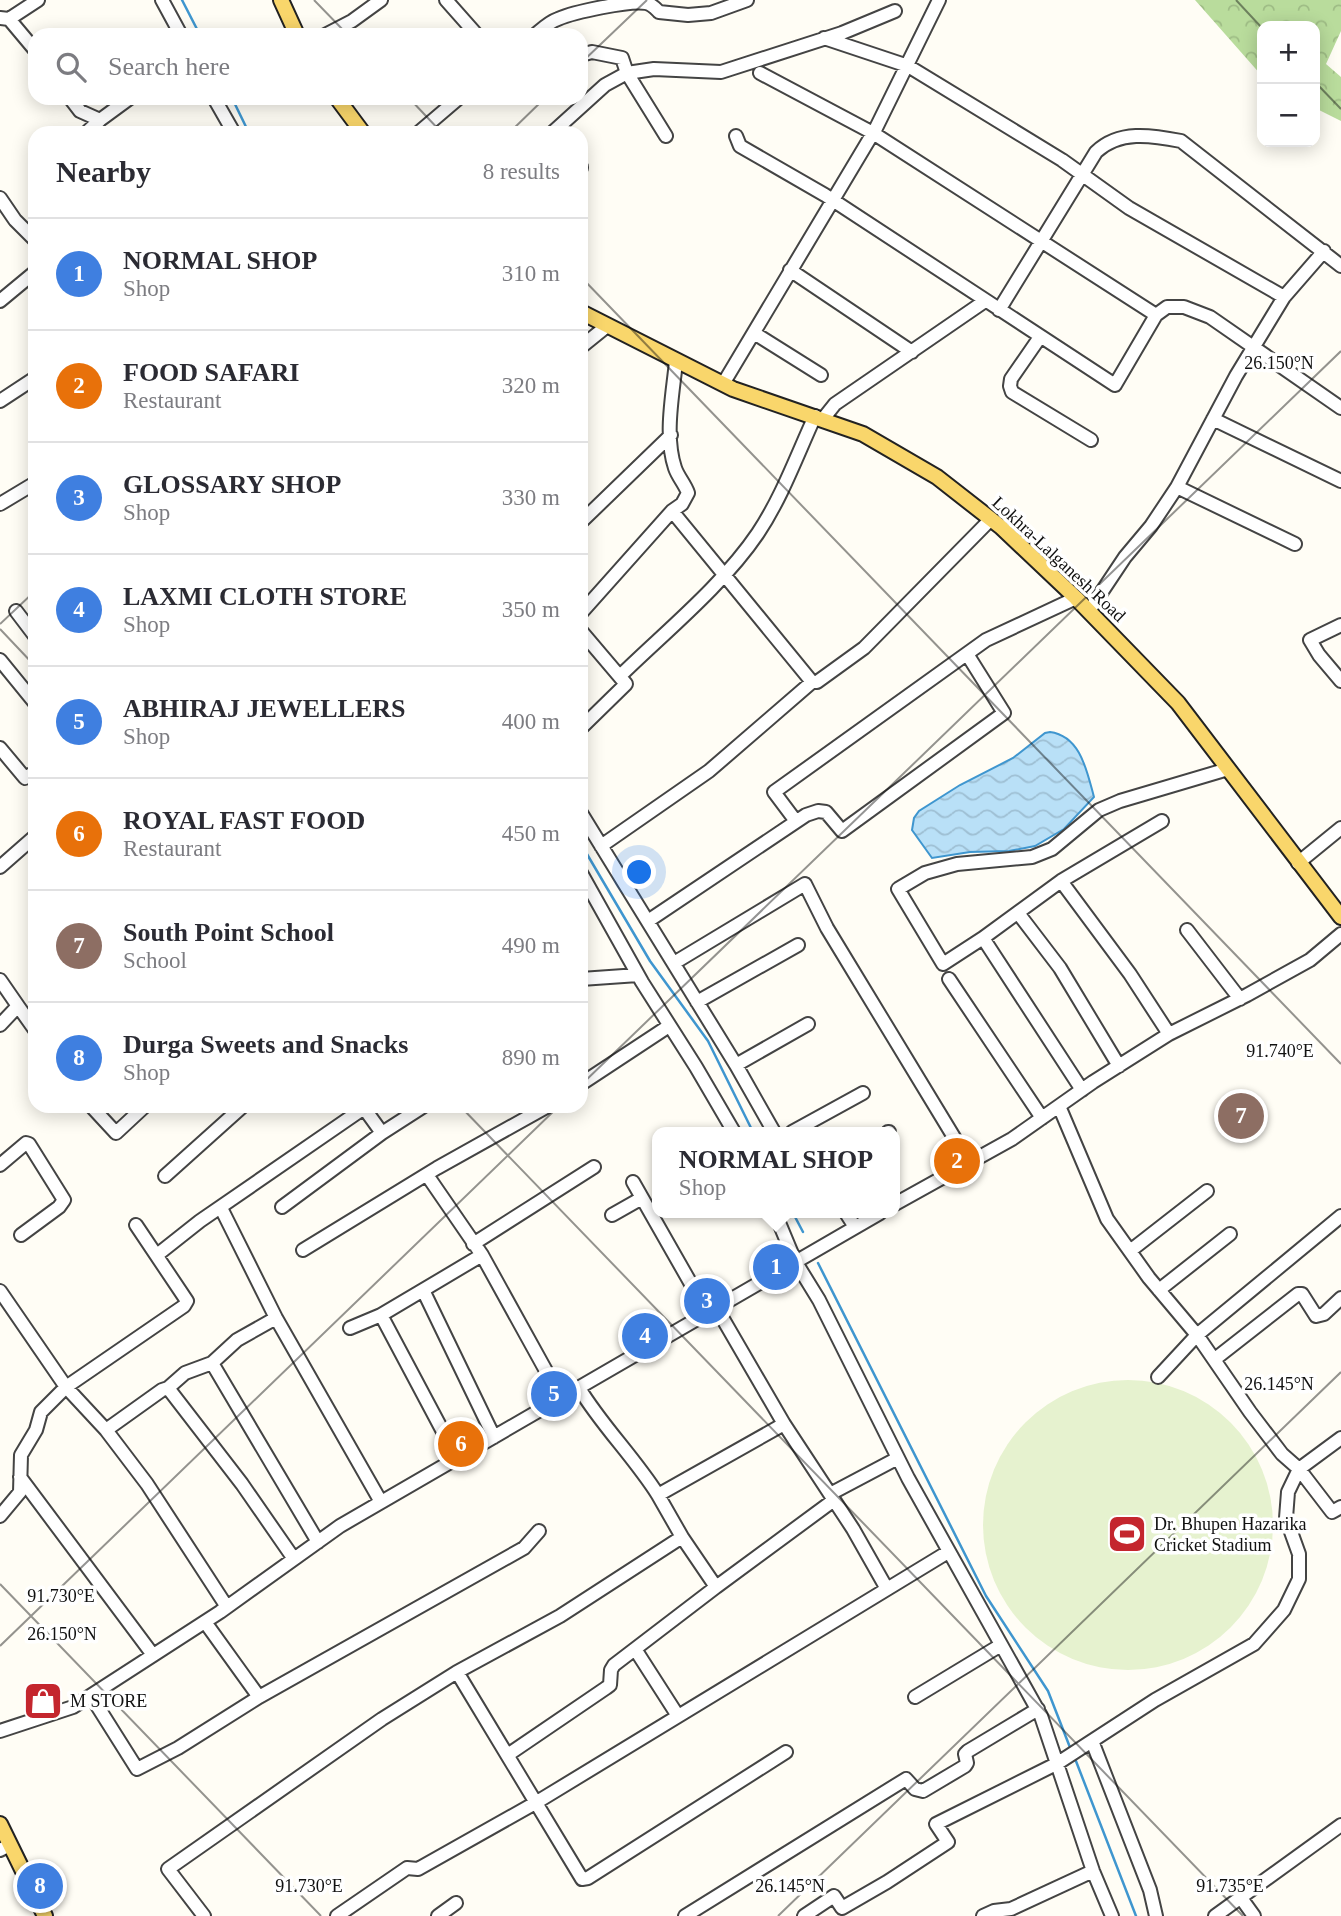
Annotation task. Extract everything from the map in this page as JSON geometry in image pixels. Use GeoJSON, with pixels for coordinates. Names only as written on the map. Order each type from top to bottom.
{"type":"FeatureCollection","features":[{"type":"Feature","properties":{"kind":"main road"},"geometry":{"type":"LineString","coordinates":[[281,0],[294,28]]}},
{"type":"Feature","properties":{"kind":"main road"},"geometry":{"type":"LineString","coordinates":[[342,105],[358,126]]}},
{"type":"Feature","properties":{"kind":"main road","name":"Lokhra-Lalganesh Road"},"geometry":{"type":"LineString","coordinates":[[588,316],[723,384],[863,434],[937,477],[990,519],[1076,597],[1178,703],[1341,917]]}},
{"type":"Feature","properties":{"kind":"main road"},"geometry":{"type":"LineString","coordinates":[[0,1824],[5,1848],[45,1916]]}},
{"type":"Feature","properties":{"kind":"street"},"geometry":{"type":"LineString","coordinates":[[28,43],[5,18],[38,0]]}},
{"type":"Feature","properties":{"kind":"street"},"geometry":{"type":"LineString","coordinates":[[162,0],[177,28]]}},
{"type":"Feature","properties":{"kind":"street"},"geometry":{"type":"LineString","coordinates":[[338,28],[381,0]]}},
{"type":"Feature","properties":{"kind":"street"},"geometry":{"type":"LineString","coordinates":[[446,0],[471,28]]}},
{"type":"Feature","properties":{"kind":"street"},"geometry":{"type":"LineString","coordinates":[[544,28],[556,19],[632,2],[644,2],[659,12],[699,15],[747,0]]}},
{"type":"Feature","properties":{"kind":"street"},"geometry":{"type":"LineString","coordinates":[[723,384],[873,133],[939,0]]}},
{"type":"Feature","properties":{"kind":"street"},"geometry":{"type":"LineString","coordinates":[[588,100],[605,85],[627,73],[654,68],[721,72],[895,11]]}},
{"type":"Feature","properties":{"kind":"street"},"geometry":{"type":"LineString","coordinates":[[824,38],[908,66],[1161,227],[1284,297]]}},
{"type":"Feature","properties":{"kind":"street"},"geometry":{"type":"LineString","coordinates":[[588,53],[622,58],[627,73],[666,136]]}},
{"type":"Feature","properties":{"kind":"street"},"geometry":{"type":"LineString","coordinates":[[760,73],[873,133],[1156,315]]}},
{"type":"Feature","properties":{"kind":"street"},"geometry":{"type":"LineString","coordinates":[[75,105],[80,111],[100,120]]}},
{"type":"Feature","properties":{"kind":"street"},"geometry":{"type":"LineString","coordinates":[[94,126],[120,105]]}},
{"type":"Feature","properties":{"kind":"street"},"geometry":{"type":"LineString","coordinates":[[218,105],[230,126]]}},
{"type":"Feature","properties":{"kind":"street"},"geometry":{"type":"LineString","coordinates":[[426,126],[451,105]]}},
{"type":"Feature","properties":{"kind":"street"},"geometry":{"type":"LineString","coordinates":[[560,126],[583,105]]}},
{"type":"Feature","properties":{"kind":"street"},"geometry":{"type":"LineString","coordinates":[[999,310],[1096,152],[1102,146],[1129,135],[1181,141],[1341,265]]}},
{"type":"Feature","properties":{"kind":"street"},"geometry":{"type":"LineString","coordinates":[[736,136],[740,146],[832,200],[1115,385],[1156,315],[1167,307],[1184,307],[1210,317],[1341,408]]}},
{"type":"Feature","properties":{"kind":"street"},"geometry":{"type":"LineString","coordinates":[[0,198],[28,233]]}},
{"type":"Feature","properties":{"kind":"street"},"geometry":{"type":"LineString","coordinates":[[1089,611],[1125,556],[1151,526],[1177,487],[1253,346],[1284,297],[1324,251]]}},
{"type":"Feature","properties":{"kind":"street"},"geometry":{"type":"LineString","coordinates":[[790,270],[912,352]]}},
{"type":"Feature","properties":{"kind":"street"},"geometry":{"type":"LineString","coordinates":[[0,301],[28,278]]}},
{"type":"Feature","properties":{"kind":"street"},"geometry":{"type":"LineString","coordinates":[[620,676],[724,574],[757,535],[819,418],[835,404],[985,301]]}},
{"type":"Feature","properties":{"kind":"street"},"geometry":{"type":"LineString","coordinates":[[588,341],[607,326]]}},
{"type":"Feature","properties":{"kind":"street"},"geometry":{"type":"LineString","coordinates":[[754,333],[821,375]]}},
{"type":"Feature","properties":{"kind":"street"},"geometry":{"type":"LineString","coordinates":[[1041,337],[1011,379],[1012,392],[1091,440]]}},
{"type":"Feature","properties":{"kind":"street"},"geometry":{"type":"LineString","coordinates":[[588,605],[672,511],[682,504],[688,493],[676,470],[672,454],[676,361]]}},
{"type":"Feature","properties":{"kind":"street"},"geometry":{"type":"LineString","coordinates":[[0,401],[28,383]]}},
{"type":"Feature","properties":{"kind":"street"},"geometry":{"type":"LineString","coordinates":[[1213,419],[1341,481]]}},
{"type":"Feature","properties":{"kind":"street"},"geometry":{"type":"LineString","coordinates":[[588,515],[671,435]]}},
{"type":"Feature","properties":{"kind":"street"},"geometry":{"type":"LineString","coordinates":[[0,504],[28,487]]}},
{"type":"Feature","properties":{"kind":"street"},"geometry":{"type":"LineString","coordinates":[[1177,487],[1295,544]]}},
{"type":"Feature","properties":{"kind":"street"},"geometry":{"type":"LineString","coordinates":[[672,511],[812,682]]}},
{"type":"Feature","properties":{"kind":"street"},"geometry":{"type":"LineString","coordinates":[[601,846],[709,771],[812,682],[817,682],[864,648],[990,519]]}},
{"type":"Feature","properties":{"kind":"street"},"geometry":{"type":"LineString","coordinates":[[796,820],[774,792],[986,640],[1076,597]]}},
{"type":"Feature","properties":{"kind":"street"},"geometry":{"type":"LineString","coordinates":[[16,611],[28,627]]}},
{"type":"Feature","properties":{"kind":"street"},"geometry":{"type":"LineString","coordinates":[[1341,625],[1310,640],[1341,681]]}},
{"type":"Feature","properties":{"kind":"street"},"geometry":{"type":"LineString","coordinates":[[588,639],[626,684],[588,721]]}},
{"type":"Feature","properties":{"kind":"street"},"geometry":{"type":"LineString","coordinates":[[648,921],[796,820],[818,811],[826,812],[842,831],[1004,713],[967,654]]}},
{"type":"Feature","properties":{"kind":"street"},"geometry":{"type":"LineString","coordinates":[[0,660],[28,694]]}},
{"type":"Feature","properties":{"kind":"street"},"geometry":{"type":"LineString","coordinates":[[0,748],[25,778],[28,776]]}},
{"type":"Feature","properties":{"kind":"street"},"geometry":{"type":"LineString","coordinates":[[1162,821],[1061,881],[943,964],[898,889],[925,873],[957,863],[1032,857],[1052,849],[1099,810],[1120,800],[1228,769]]}},
{"type":"Feature","properties":{"kind":"street"},"geometry":{"type":"LineString","coordinates":[[588,825],[771,1127]]}},
{"type":"Feature","properties":{"kind":"street"},"geometry":{"type":"LineString","coordinates":[[1298,863],[1341,828]]}},
{"type":"Feature","properties":{"kind":"street"},"geometry":{"type":"LineString","coordinates":[[0,867],[28,843]]}},
{"type":"Feature","properties":{"kind":"street"},"geometry":{"type":"LineString","coordinates":[[1061,881],[1130,974],[1169,1034]]}},
{"type":"Feature","properties":{"kind":"street"},"geometry":{"type":"LineString","coordinates":[[674,963],[805,884],[828,928],[969,1162]]}},
{"type":"Feature","properties":{"kind":"street"},"geometry":{"type":"LineString","coordinates":[[588,892],[731,1127]]}},
{"type":"Feature","properties":{"kind":"street"},"geometry":{"type":"LineString","coordinates":[[1018,913],[1060,968],[1119,1066]]}},
{"type":"Feature","properties":{"kind":"street"},"geometry":{"type":"LineString","coordinates":[[1187,930],[1240,999]]}},
{"type":"Feature","properties":{"kind":"street"},"geometry":{"type":"LineString","coordinates":[[900,1201],[1012,1139],[1169,1034],[1310,960],[1341,934]]}},
{"type":"Feature","properties":{"kind":"street"},"geometry":{"type":"LineString","coordinates":[[983,938],[1082,1090]]}},
{"type":"Feature","properties":{"kind":"street"},"geometry":{"type":"LineString","coordinates":[[697,1002],[798,945]]}},
{"type":"Feature","properties":{"kind":"street"},"geometry":{"type":"LineString","coordinates":[[588,979],[638,975]]}},
{"type":"Feature","properties":{"kind":"street"},"geometry":{"type":"LineString","coordinates":[[949,979],[1042,1118]]}},
{"type":"Feature","properties":{"kind":"street"},"geometry":{"type":"LineString","coordinates":[[0,980],[28,1020]]}},
{"type":"Feature","properties":{"kind":"street"},"geometry":{"type":"LineString","coordinates":[[0,1025],[18,1006]]}},
{"type":"Feature","properties":{"kind":"street"},"geometry":{"type":"LineString","coordinates":[[736,1065],[808,1024]]}},
{"type":"Feature","properties":{"kind":"street"},"geometry":{"type":"LineString","coordinates":[[588,1079],[669,1026]]}},
{"type":"Feature","properties":{"kind":"street"},"geometry":{"type":"LineString","coordinates":[[801,1127],[863,1093]]}},
{"type":"Feature","properties":{"kind":"street"},"geometry":{"type":"LineString","coordinates":[[1059,1106],[1105,1216],[1159,1290],[1215,1359],[1282,1454],[1299,1469],[1332,1512],[1341,1507]]}},
{"type":"Feature","properties":{"kind":"street"},"geometry":{"type":"LineString","coordinates":[[97,1113],[116,1133],[137,1113]]}},
{"type":"Feature","properties":{"kind":"street"},"geometry":{"type":"LineString","coordinates":[[165,1176],[235,1113]]}},
{"type":"Feature","properties":{"kind":"street"},"geometry":{"type":"LineString","coordinates":[[157,1255],[357,1113]]}},
{"type":"Feature","properties":{"kind":"street"},"geometry":{"type":"LineString","coordinates":[[368,1113],[382,1133]]}},
{"type":"Feature","properties":{"kind":"street"},"geometry":{"type":"LineString","coordinates":[[282,1207],[413,1113]]}},
{"type":"Feature","properties":{"kind":"street"},"geometry":{"type":"LineString","coordinates":[[303,1250],[536,1113]]}},
{"type":"Feature","properties":{"kind":"street"},"geometry":{"type":"LineString","coordinates":[[0,1165],[26,1143],[29,1144],[64,1200],[59,1207],[21,1235]]}},
{"type":"Feature","properties":{"kind":"street"},"geometry":{"type":"LineString","coordinates":[[350,1328],[381,1315],[423,1290],[594,1167]]}},
{"type":"Feature","properties":{"kind":"street"},"geometry":{"type":"LineString","coordinates":[[427,1175],[477,1249],[561,1398]]}},
{"type":"Feature","properties":{"kind":"street"},"geometry":{"type":"LineString","coordinates":[[633,1182],[652,1214]]}},
{"type":"Feature","properties":{"kind":"street"},"geometry":{"type":"LineString","coordinates":[[1130,1251],[1207,1191]]}},
{"type":"Feature","properties":{"kind":"street"},"geometry":{"type":"LineString","coordinates":[[612,1215],[642,1198]]}},
{"type":"Feature","properties":{"kind":"street"},"geometry":{"type":"LineString","coordinates":[[221,1208],[276,1318],[381,1502]]}},
{"type":"Feature","properties":{"kind":"street"},"geometry":{"type":"LineString","coordinates":[[1158,1377],[1197,1335],[1341,1216]]}},
{"type":"Feature","properties":{"kind":"street"},"geometry":{"type":"LineString","coordinates":[[654,1218],[832,1497],[887,1589]]}},
{"type":"Feature","properties":{"kind":"street"},"geometry":{"type":"LineString","coordinates":[[777,1218],[795,1261],[819,1300],[898,1458],[948,1552],[1038,1709],[1111,1916]]}},
{"type":"Feature","properties":{"kind":"street"},"geometry":{"type":"LineString","coordinates":[[849,1218],[855,1227]]}},
{"type":"Feature","properties":{"kind":"street"},"geometry":{"type":"LineString","coordinates":[[0,1731],[73,1707],[205,1622],[318,1542],[381,1502],[871,1218]]}},
{"type":"Feature","properties":{"kind":"street"},"geometry":{"type":"LineString","coordinates":[[0,1516],[20,1492],[21,1455],[36,1430],[41,1412],[66,1387],[184,1306],[187,1301],[136,1225]]}},
{"type":"Feature","properties":{"kind":"street"},"geometry":{"type":"LineString","coordinates":[[1159,1290],[1230,1234]]}},
{"type":"Feature","properties":{"kind":"street"},"geometry":{"type":"LineString","coordinates":[[423,1290],[494,1437]]}},
{"type":"Feature","properties":{"kind":"street"},"geometry":{"type":"LineString","coordinates":[[0,1291],[66,1387],[106,1430],[148,1485],[227,1607]]}},
{"type":"Feature","properties":{"kind":"street"},"geometry":{"type":"LineString","coordinates":[[1215,1359],[1298,1294],[1302,1294],[1316,1316],[1324,1314],[1341,1298]]}},
{"type":"Feature","properties":{"kind":"street"},"geometry":{"type":"LineString","coordinates":[[381,1315],[457,1458]]}},
{"type":"Feature","properties":{"kind":"street"},"geometry":{"type":"LineString","coordinates":[[106,1430],[168,1388],[185,1373],[212,1363],[237,1340],[276,1318]]}},
{"type":"Feature","properties":{"kind":"street"},"geometry":{"type":"LineString","coordinates":[[212,1363],[318,1542]]}},
{"type":"Feature","properties":{"kind":"street"},"geometry":{"type":"LineString","coordinates":[[168,1388],[243,1484],[294,1559]]}},
{"type":"Feature","properties":{"kind":"street"},"geometry":{"type":"LineString","coordinates":[[579,1388],[598,1418],[636,1462],[716,1587]]}},
{"type":"Feature","properties":{"kind":"street"},"geometry":{"type":"LineString","coordinates":[[658,1495],[784,1424]]}},
{"type":"Feature","properties":{"kind":"street"},"geometry":{"type":"LineString","coordinates":[[804,1916],[834,1896],[844,1912],[948,1842],[936,1824],[1058,1763],[1155,1700],[1255,1644],[1284,1610],[1300,1579],[1299,1554],[1286,1518],[1288,1492],[1299,1469],[1341,1438]]}},
{"type":"Feature","properties":{"kind":"street"},"geometry":{"type":"LineString","coordinates":[[509,1754],[610,1685],[614,1665],[832,1497],[898,1458]]}},
{"type":"Feature","properties":{"kind":"street"},"geometry":{"type":"LineString","coordinates":[[20,1477],[153,1655]]}},
{"type":"Feature","properties":{"kind":"street"},"geometry":{"type":"LineString","coordinates":[[91,1696],[137,1769],[524,1548],[539,1531]]}},
{"type":"Feature","properties":{"kind":"street"},"geometry":{"type":"LineString","coordinates":[[204,1916],[168,1868],[382,1719],[457,1672],[560,1616],[682,1537]]}},
{"type":"Feature","properties":{"kind":"street"},"geometry":{"type":"LineString","coordinates":[[337,1916],[407,1868],[418,1869],[537,1802],[948,1552]]}},
{"type":"Feature","properties":{"kind":"street"},"geometry":{"type":"LineString","coordinates":[[205,1622],[259,1697]]}},
{"type":"Feature","properties":{"kind":"street"},"geometry":{"type":"LineString","coordinates":[[915,1697],[1001,1645]]}},
{"type":"Feature","properties":{"kind":"street"},"geometry":{"type":"LineString","coordinates":[[635,1649],[678,1716]]}},
{"type":"Feature","properties":{"kind":"street"},"geometry":{"type":"LineString","coordinates":[[457,1672],[509,1754],[582,1879],[588,1878],[786,1752]]}},
{"type":"Feature","properties":{"kind":"street"},"geometry":{"type":"LineString","coordinates":[[685,1916],[906,1779],[915,1789],[923,1791],[965,1766],[965,1755],[968,1751],[1038,1709]]}},
{"type":"Feature","properties":{"kind":"street"},"geometry":{"type":"LineString","coordinates":[[1092,1741],[1150,1890],[1156,1916]]}},
{"type":"Feature","properties":{"kind":"street"},"geometry":{"type":"LineString","coordinates":[[1215,1916],[1341,1825]]}},
{"type":"Feature","properties":{"kind":"street"},"geometry":{"type":"LineString","coordinates":[[984,1916],[994,1911],[1014,1913],[1093,1871]]}},
{"type":"Feature","properties":{"kind":"street"},"geometry":{"type":"LineString","coordinates":[[1241,1898],[1254,1916]]}},
{"type":"Feature","properties":{"kind":"street"},"geometry":{"type":"LineString","coordinates":[[438,1916],[456,1903]]}},
{"type":"Feature","properties":{"kind":"green space"},"geometry":{"type":"Polygon","coordinates":[[[1195,0],[1341,0],[1341,31],[1326,64],[1341,77],[1341,121],[1320,110],[1320,21],[1257,21],[1257,70],[1195,0]]]}},
{"type":"Feature","properties":{"kind":"green space","name":"Dr. Bhupen Hazarika Cricket Stadium"},"geometry":{"type":"Polygon","coordinates":[[[1128,1380],[1156,1383],[1196,1397],[1220,1413],[1240,1433],[1262,1470],[1270,1497],[1273,1525],[1270,1553],[1256,1593],[1240,1617],[1220,1637],[1183,1659],[1156,1667],[1128,1670],[1100,1667],[1060,1653],[1036,1637],[1016,1617],[994,1580],[986,1553],[983,1525],[986,1497],[1000,1457],[1016,1433],[1036,1413],[1073,1391],[1100,1383],[1128,1380]]]}},
{"type":"Feature","properties":{"kind":"water"},"geometry":{"type":"Polygon","coordinates":[[[1050,732],[1061,735],[1076,748],[1094,797],[1064,829],[1035,846],[932,858],[912,830],[914,818],[919,811],[960,785],[1013,758],[1050,732]]]}},
{"type":"Feature","properties":{"kind":"waterway"},"geometry":{"type":"LineString","coordinates":[[182,0],[196,28]]}},
{"type":"Feature","properties":{"kind":"waterway"},"geometry":{"type":"LineString","coordinates":[[235,105],[246,126]]}},
{"type":"Feature","properties":{"kind":"waterway"},"geometry":{"type":"LineString","coordinates":[[588,856],[650,961],[708,1041],[751,1127]]}},
{"type":"Feature","properties":{"kind":"waterway"},"geometry":{"type":"LineString","coordinates":[[796,1218],[803,1232]]}},
{"type":"Feature","properties":{"kind":"waterway"},"geometry":{"type":"LineString","coordinates":[[818,1263],[986,1596],[1048,1691],[1071,1750]]}},
{"type":"Feature","properties":{"kind":"waterway"},"geometry":{"type":"LineString","coordinates":[[1074,1756],[1136,1916]]}},
{"type":"Feature","properties":{"kind":"place","name":"South Point School"},"geometry":{"type":"Point","coordinates":[1241,1116]}},
{"type":"Feature","properties":{"kind":"place","name":"FOOD SAFARI"},"geometry":{"type":"Point","coordinates":[957,1161]}},
{"type":"Feature","properties":{"kind":"place","name":"NORMAL SHOP"},"geometry":{"type":"Point","coordinates":[776,1267]}},
{"type":"Feature","properties":{"kind":"place","name":"GLOSSARY SHOP"},"geometry":{"type":"Point","coordinates":[707,1301]}},
{"type":"Feature","properties":{"kind":"place","name":"LAXMI CLOTH STORE"},"geometry":{"type":"Point","coordinates":[645,1336]}},
{"type":"Feature","properties":{"kind":"place","name":"ABHIRAJ JEWELLERS"},"geometry":{"type":"Point","coordinates":[554,1394]}},
{"type":"Feature","properties":{"kind":"place","name":"ROYAL FAST FOOD"},"geometry":{"type":"Point","coordinates":[461,1444]}},
{"type":"Feature","properties":{"kind":"place","name":"Dr. Bhupen Hazarika Cricket Stadium"},"geometry":{"type":"Point","coordinates":[1127,1534]}},
{"type":"Feature","properties":{"kind":"place","name":"M STORE"},"geometry":{"type":"Point","coordinates":[43,1701]}},
{"type":"Feature","properties":{"kind":"place","name":"Durga Sweets and Snacks"},"geometry":{"type":"Point","coordinates":[40,1886]}}]}
